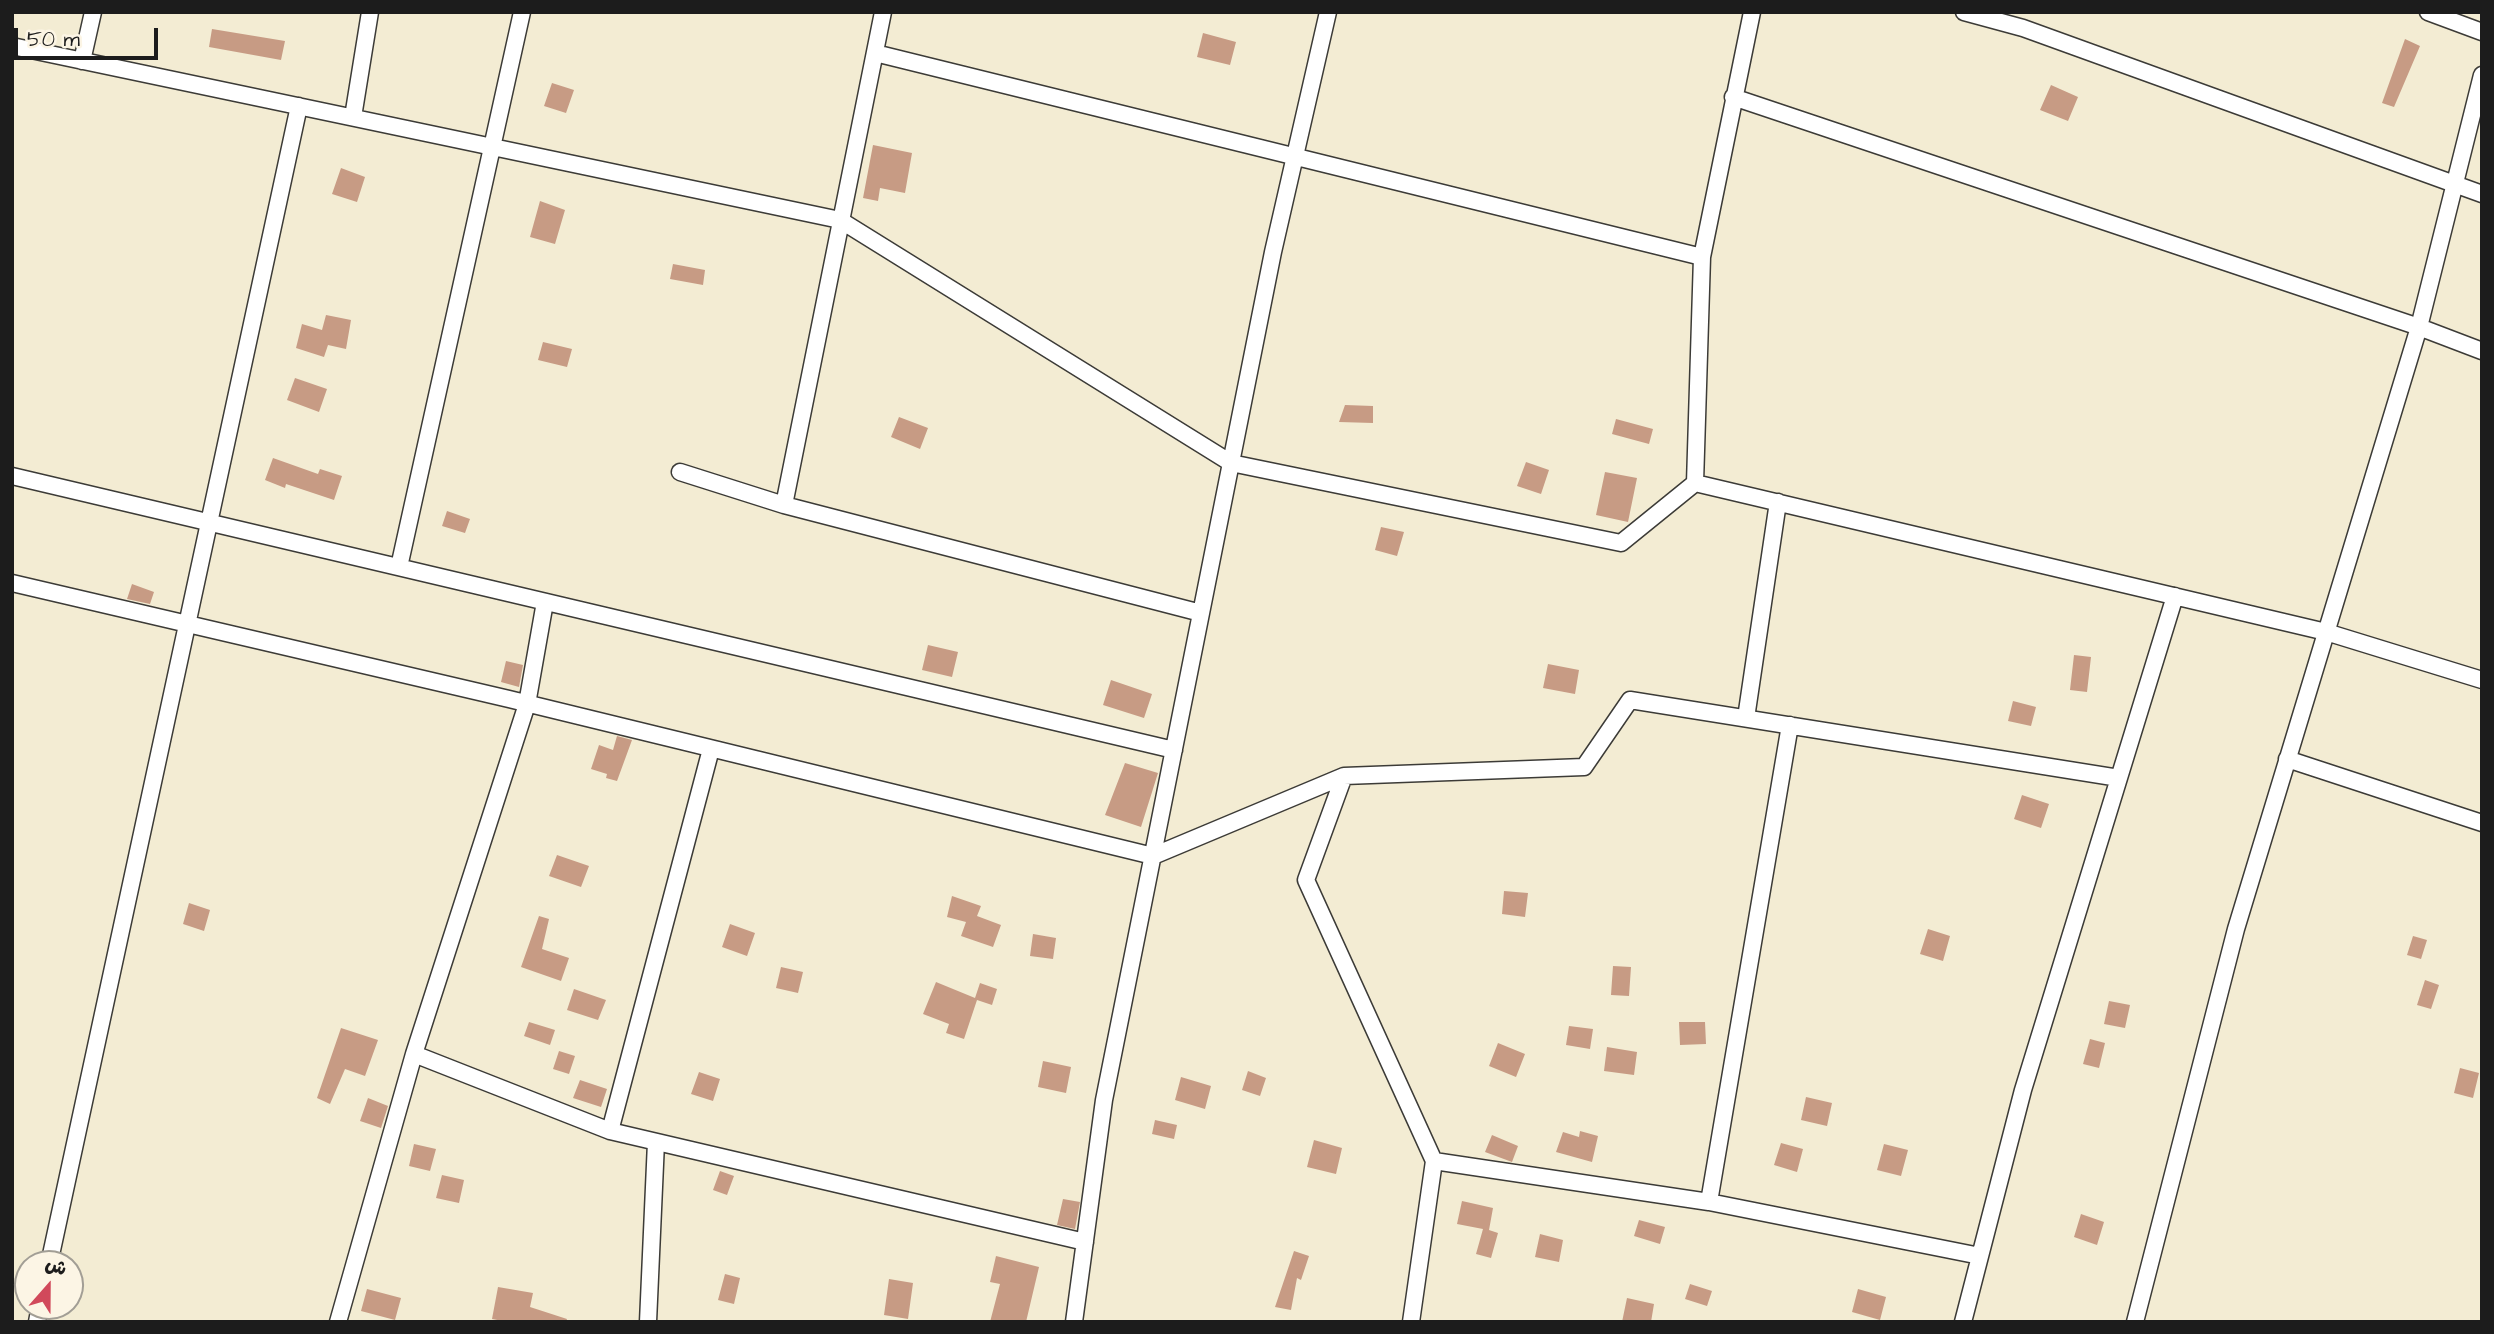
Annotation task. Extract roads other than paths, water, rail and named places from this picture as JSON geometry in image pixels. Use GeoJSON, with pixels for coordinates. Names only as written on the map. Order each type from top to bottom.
{"type":"FeatureCollection","features":[{"type":"Feature","properties":{"kind":"street"},"geometry":{"type":"LineString","coordinates":[[82,61],[93,12]]}},
{"type":"Feature","properties":{"kind":"street"},"geometry":{"type":"LineString","coordinates":[[353,117],[370,12]]}},
{"type":"Feature","properties":{"kind":"street"},"geometry":{"type":"LineString","coordinates":[[399,567],[522,12]]}},
{"type":"Feature","properties":{"kind":"street"},"geometry":{"type":"LineString","coordinates":[[784,505],[883,12]]}},
{"type":"Feature","properties":{"kind":"street"},"geometry":{"type":"LineString","coordinates":[[1073,1322],[1104,1100],[1273,252],[1328,12]]}},
{"type":"Feature","properties":{"kind":"street"},"geometry":{"type":"LineString","coordinates":[[12,46],[840,220],[1231,463],[1621,542],[1695,483],[1702,257],[1752,12]]}},
{"type":"Feature","properties":{"kind":"street"},"geometry":{"type":"LineString","coordinates":[[1964,12],[2023,29],[2482,194]]}},
{"type":"Feature","properties":{"kind":"street"},"geometry":{"type":"LineString","coordinates":[[2428,12],[2482,32]]}},
{"type":"Feature","properties":{"kind":"street"},"geometry":{"type":"LineString","coordinates":[[875,53],[1702,257]]}},
{"type":"Feature","properties":{"kind":"street"},"geometry":{"type":"LineString","coordinates":[[2136,1322],[2236,929],[2419,327],[2482,75]]}},
{"type":"Feature","properties":{"kind":"street"},"geometry":{"type":"LineString","coordinates":[[1733,97],[2419,327],[2482,351]]}},
{"type":"Feature","properties":{"kind":"street"},"geometry":{"type":"LineString","coordinates":[[52,1250],[299,106]]}},
{"type":"Feature","properties":{"kind":"street"},"geometry":{"type":"LineString","coordinates":[[680,472],[784,505],[1201,613]]}},
{"type":"Feature","properties":{"kind":"street"},"geometry":{"type":"LineString","coordinates":[[12,476],[1174,750]]}},
{"type":"Feature","properties":{"kind":"street"},"geometry":{"type":"LineString","coordinates":[[1695,483],[2326,632],[2482,680]]}},
{"type":"Feature","properties":{"kind":"street"},"geometry":{"type":"LineString","coordinates":[[1746,718],[1778,502]]}},
{"type":"Feature","properties":{"kind":"street"},"geometry":{"type":"LineString","coordinates":[[12,583],[527,704],[1153,856],[1344,776],[1584,767],[1630,700],[2119,778]]}},
{"type":"Feature","properties":{"kind":"street"},"geometry":{"type":"LineString","coordinates":[[1963,1322],[2023,1090],[2175,596]]}},
{"type":"Feature","properties":{"kind":"street"},"geometry":{"type":"LineString","coordinates":[[338,1322],[414,1054],[527,704],[545,602]]}},
{"type":"Feature","properties":{"kind":"street"},"geometry":{"type":"LineString","coordinates":[[1709,1202],[1790,725]]}},
{"type":"Feature","properties":{"kind":"street"},"geometry":{"type":"LineString","coordinates":[[610,1131],[711,749]]}},
{"type":"Feature","properties":{"kind":"street"},"geometry":{"type":"LineString","coordinates":[[2287,759],[2482,822]]}},
{"type":"Feature","properties":{"kind":"street"},"geometry":{"type":"LineString","coordinates":[[1344,776],[1306,880],[1434,1161],[1411,1322]]}},
{"type":"Feature","properties":{"kind":"street"},"geometry":{"type":"LineString","coordinates":[[414,1054],[610,1131],[1085,1242]]}},
{"type":"Feature","properties":{"kind":"street"},"geometry":{"type":"LineString","coordinates":[[650,1320],[656,1142]]}},
{"type":"Feature","properties":{"kind":"street"},"geometry":{"type":"LineString","coordinates":[[1434,1161],[1709,1202],[1980,1256]]}}]}
